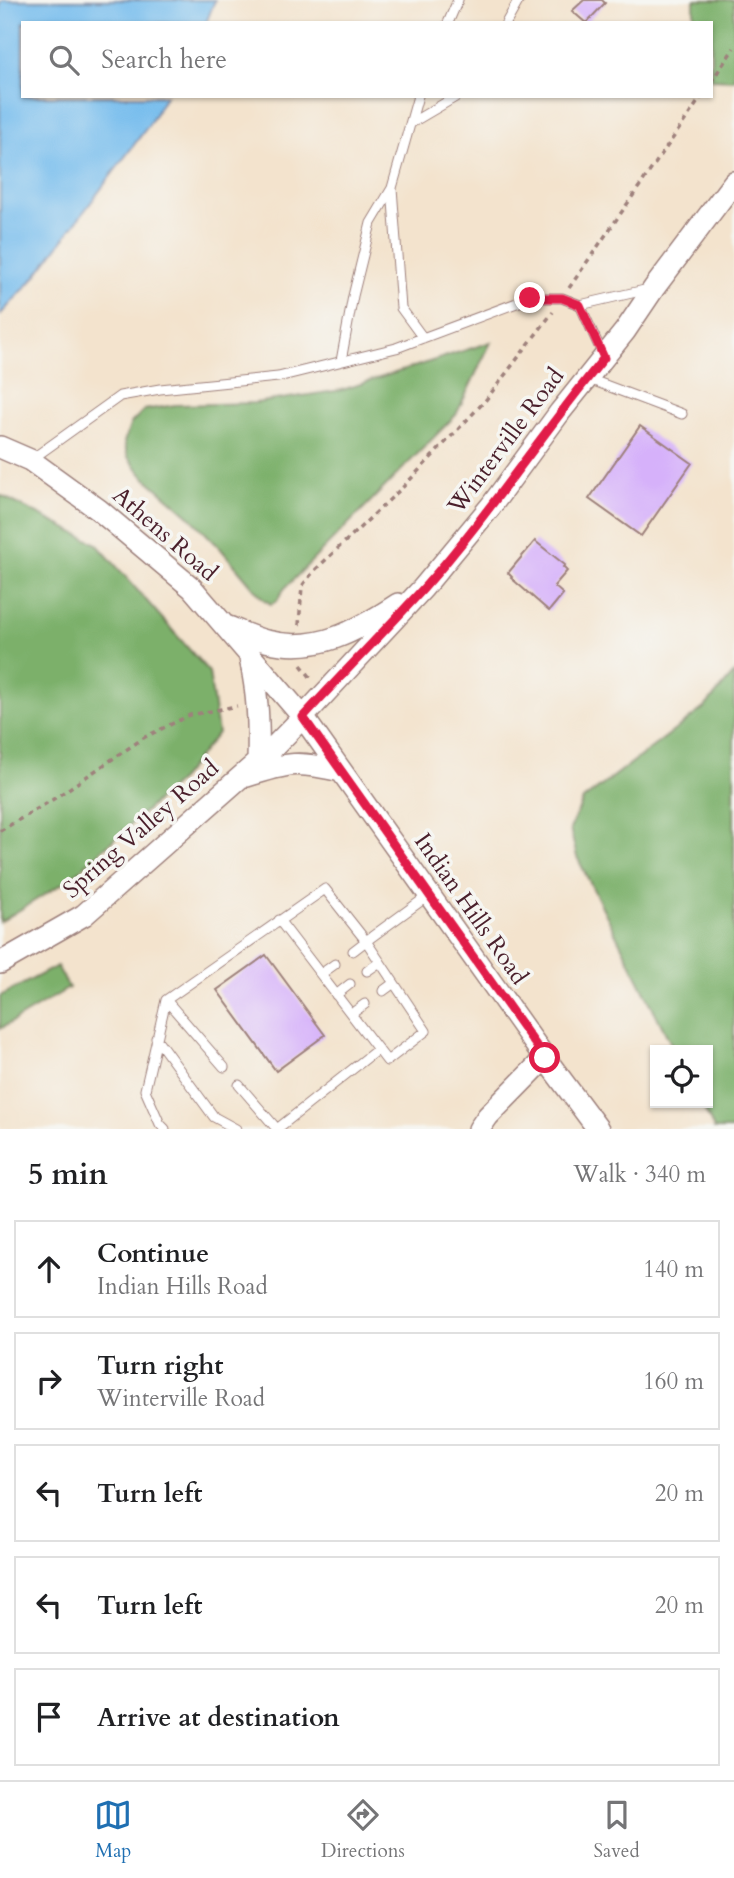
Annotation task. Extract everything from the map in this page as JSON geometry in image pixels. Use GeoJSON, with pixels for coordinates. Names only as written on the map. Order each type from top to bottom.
{"type":"FeatureCollection","features":[{"type":"Feature","properties":{"kind":"street","name":"Winterville Road"},"geometry":{"type":"LineString","coordinates":[[303,717],[423,588],[491,506],[625,331],[734,182]]}},
{"type":"Feature","properties":{"kind":"street","name":"Athens Road"},"geometry":{"type":"LineString","coordinates":[[0,447],[30,460],[99,510],[192,588],[303,717]]}},
{"type":"Feature","properties":{"kind":"street"},"geometry":{"type":"LineString","coordinates":[[223,625],[268,642],[299,645],[329,642],[383,614],[423,588]]}},
{"type":"Feature","properties":{"kind":"street"},"geometry":{"type":"LineString","coordinates":[[250,656],[257,691],[258,762]]}},
{"type":"Feature","properties":{"kind":"street","name":"Spring Valley Road"},"geometry":{"type":"LineString","coordinates":[[0,963],[84,915],[258,762],[303,717]]}},
{"type":"Feature","properties":{"kind":"street","name":"Indian Hills Road"},"geometry":{"type":"LineString","coordinates":[[303,717],[598,1129]]}},
{"type":"Feature","properties":{"kind":"street"},"geometry":{"type":"LineString","coordinates":[[239,779],[285,764],[297,763],[341,771]]}},
{"type":"Feature","properties":{"kind":"street"},"geometry":{"type":"LineString","coordinates":[[479,1129],[488,1116],[545,1058]]}},
{"type":"Feature","properties":{"kind":"lane"},"geometry":{"type":"LineString","coordinates":[[449,21],[458,0]]}},
{"type":"Feature","properties":{"kind":"lane"},"geometry":{"type":"LineString","coordinates":[[507,21],[519,0]]}},
{"type":"Feature","properties":{"kind":"lane"},"geometry":{"type":"LineString","coordinates":[[341,361],[371,223],[392,188],[417,98]]}},
{"type":"Feature","properties":{"kind":"lane"},"geometry":{"type":"LineString","coordinates":[[411,123],[454,98]]}},
{"type":"Feature","properties":{"kind":"lane"},"geometry":{"type":"LineString","coordinates":[[392,188],[401,308],[423,338]]}},
{"type":"Feature","properties":{"kind":"lane"},"geometry":{"type":"LineString","coordinates":[[30,460],[120,396],[278,377],[396,348],[530,298],[562,298],[580,305],[654,288]]}},
{"type":"Feature","properties":{"kind":"lane"},"geometry":{"type":"LineString","coordinates":[[580,305],[604,358]]}},
{"type":"Feature","properties":{"kind":"lane"},"geometry":{"type":"LineString","coordinates":[[587,378],[682,414]]}},
{"type":"Feature","properties":{"kind":"lane"},"geometry":{"type":"LineString","coordinates":[[165,1129],[160,1124],[145,1090],[166,1000],[279,920],[325,889],[366,941],[426,1031],[387,1061],[279,920]]}},
{"type":"Feature","properties":{"kind":"lane"},"geometry":{"type":"LineString","coordinates":[[353,951],[429,895]]}},
{"type":"Feature","properties":{"kind":"lane"},"geometry":{"type":"LineString","coordinates":[[367,971],[380,962]]}},
{"type":"Feature","properties":{"kind":"lane"},"geometry":{"type":"LineString","coordinates":[[321,974],[335,964]]}},
{"type":"Feature","properties":{"kind":"lane"},"geometry":{"type":"LineString","coordinates":[[383,991],[394,983]]}},
{"type":"Feature","properties":{"kind":"lane"},"geometry":{"type":"LineString","coordinates":[[336,995],[350,984]]}},
{"type":"Feature","properties":{"kind":"lane"},"geometry":{"type":"LineString","coordinates":[[166,1000],[224,1067]]}},
{"type":"Feature","properties":{"kind":"lane"},"geometry":{"type":"LineString","coordinates":[[351,1014],[365,1004]]}},
{"type":"Feature","properties":{"kind":"lane"},"geometry":{"type":"LineString","coordinates":[[156,1038],[214,1117],[236,1129]]}},
{"type":"Feature","properties":{"kind":"lane"},"geometry":{"type":"LineString","coordinates":[[239,1085],[277,1129],[378,1049]]}},
{"type":"Feature","properties":{"kind":"path"},"geometry":{"type":"LineString","coordinates":[[713,79],[734,48]]}},
{"type":"Feature","properties":{"kind":"path"},"geometry":{"type":"LineString","coordinates":[[573,283],[701,98]]}},
{"type":"Feature","properties":{"kind":"path"},"geometry":{"type":"LineString","coordinates":[[299,636],[302,586],[314,570],[404,486],[485,401],[549,318]]}},
{"type":"Feature","properties":{"kind":"path"},"geometry":{"type":"LineString","coordinates":[[300,665],[312,679]]}},
{"type":"Feature","properties":{"kind":"path"},"geometry":{"type":"LineString","coordinates":[[0,831],[52,800],[145,737],[190,715],[245,705]]}},
{"type":"Feature","properties":{"kind":"green space"},"geometry":{"type":"Polygon","coordinates":[[[694,0],[734,0],[734,80],[713,79],[713,21],[694,21],[694,0]]]}},
{"type":"Feature","properties":{"kind":"green space"},"geometry":{"type":"Polygon","coordinates":[[[491,342],[456,415],[284,589],[277,601],[271,604],[263,599],[188,515],[144,477],[128,457],[124,442],[131,423],[144,410],[175,405],[255,403],[342,390],[491,342]]]}},
{"type":"Feature","properties":{"kind":"green space"},"geometry":{"type":"Polygon","coordinates":[[[0,495],[97,544],[209,672],[218,733],[181,779],[70,879],[0,922],[0,495]]]}},
{"type":"Feature","properties":{"kind":"green space"},"geometry":{"type":"Polygon","coordinates":[[[734,673],[734,1129],[714,1129],[704,1108],[713,1108],[713,1045],[671,1045],[577,857],[570,829],[583,800],[705,707],[734,673]]]}},
{"type":"Feature","properties":{"kind":"green space"},"geometry":{"type":"Polygon","coordinates":[[[57,966],[69,988],[0,1029],[0,996],[57,966]]]}},
{"type":"Feature","properties":{"kind":"water"},"geometry":{"type":"Polygon","coordinates":[[[3,0],[215,0],[207,21],[21,21],[21,98],[165,98],[148,126],[35,277],[0,315],[0,3],[3,0]]]}},
{"type":"Feature","properties":{"kind":"building"},"geometry":{"type":"Polygon","coordinates":[[[584,0],[602,0],[605,3],[588,21],[584,21],[572,11],[584,0]]]}},
{"type":"Feature","properties":{"kind":"building"},"geometry":{"type":"Polygon","coordinates":[[[640,426],[692,463],[641,536],[589,499],[640,426]]]}},
{"type":"Feature","properties":{"kind":"building"},"geometry":{"type":"Polygon","coordinates":[[[535,541],[565,565],[563,567],[567,571],[554,586],[563,594],[549,611],[508,573],[535,541]]]}},
{"type":"Feature","properties":{"kind":"building"},"geometry":{"type":"Polygon","coordinates":[[[266,955],[325,1035],[276,1071],[217,990],[266,955]]]}},
{"type":"Feature","properties":{"kind":"route"},"geometry":{"type":"LineString","coordinates":[[530,298],[562,298],[580,305],[604,358],[560,412],[491,506],[423,588],[303,717],[545,1058]]}}]}
